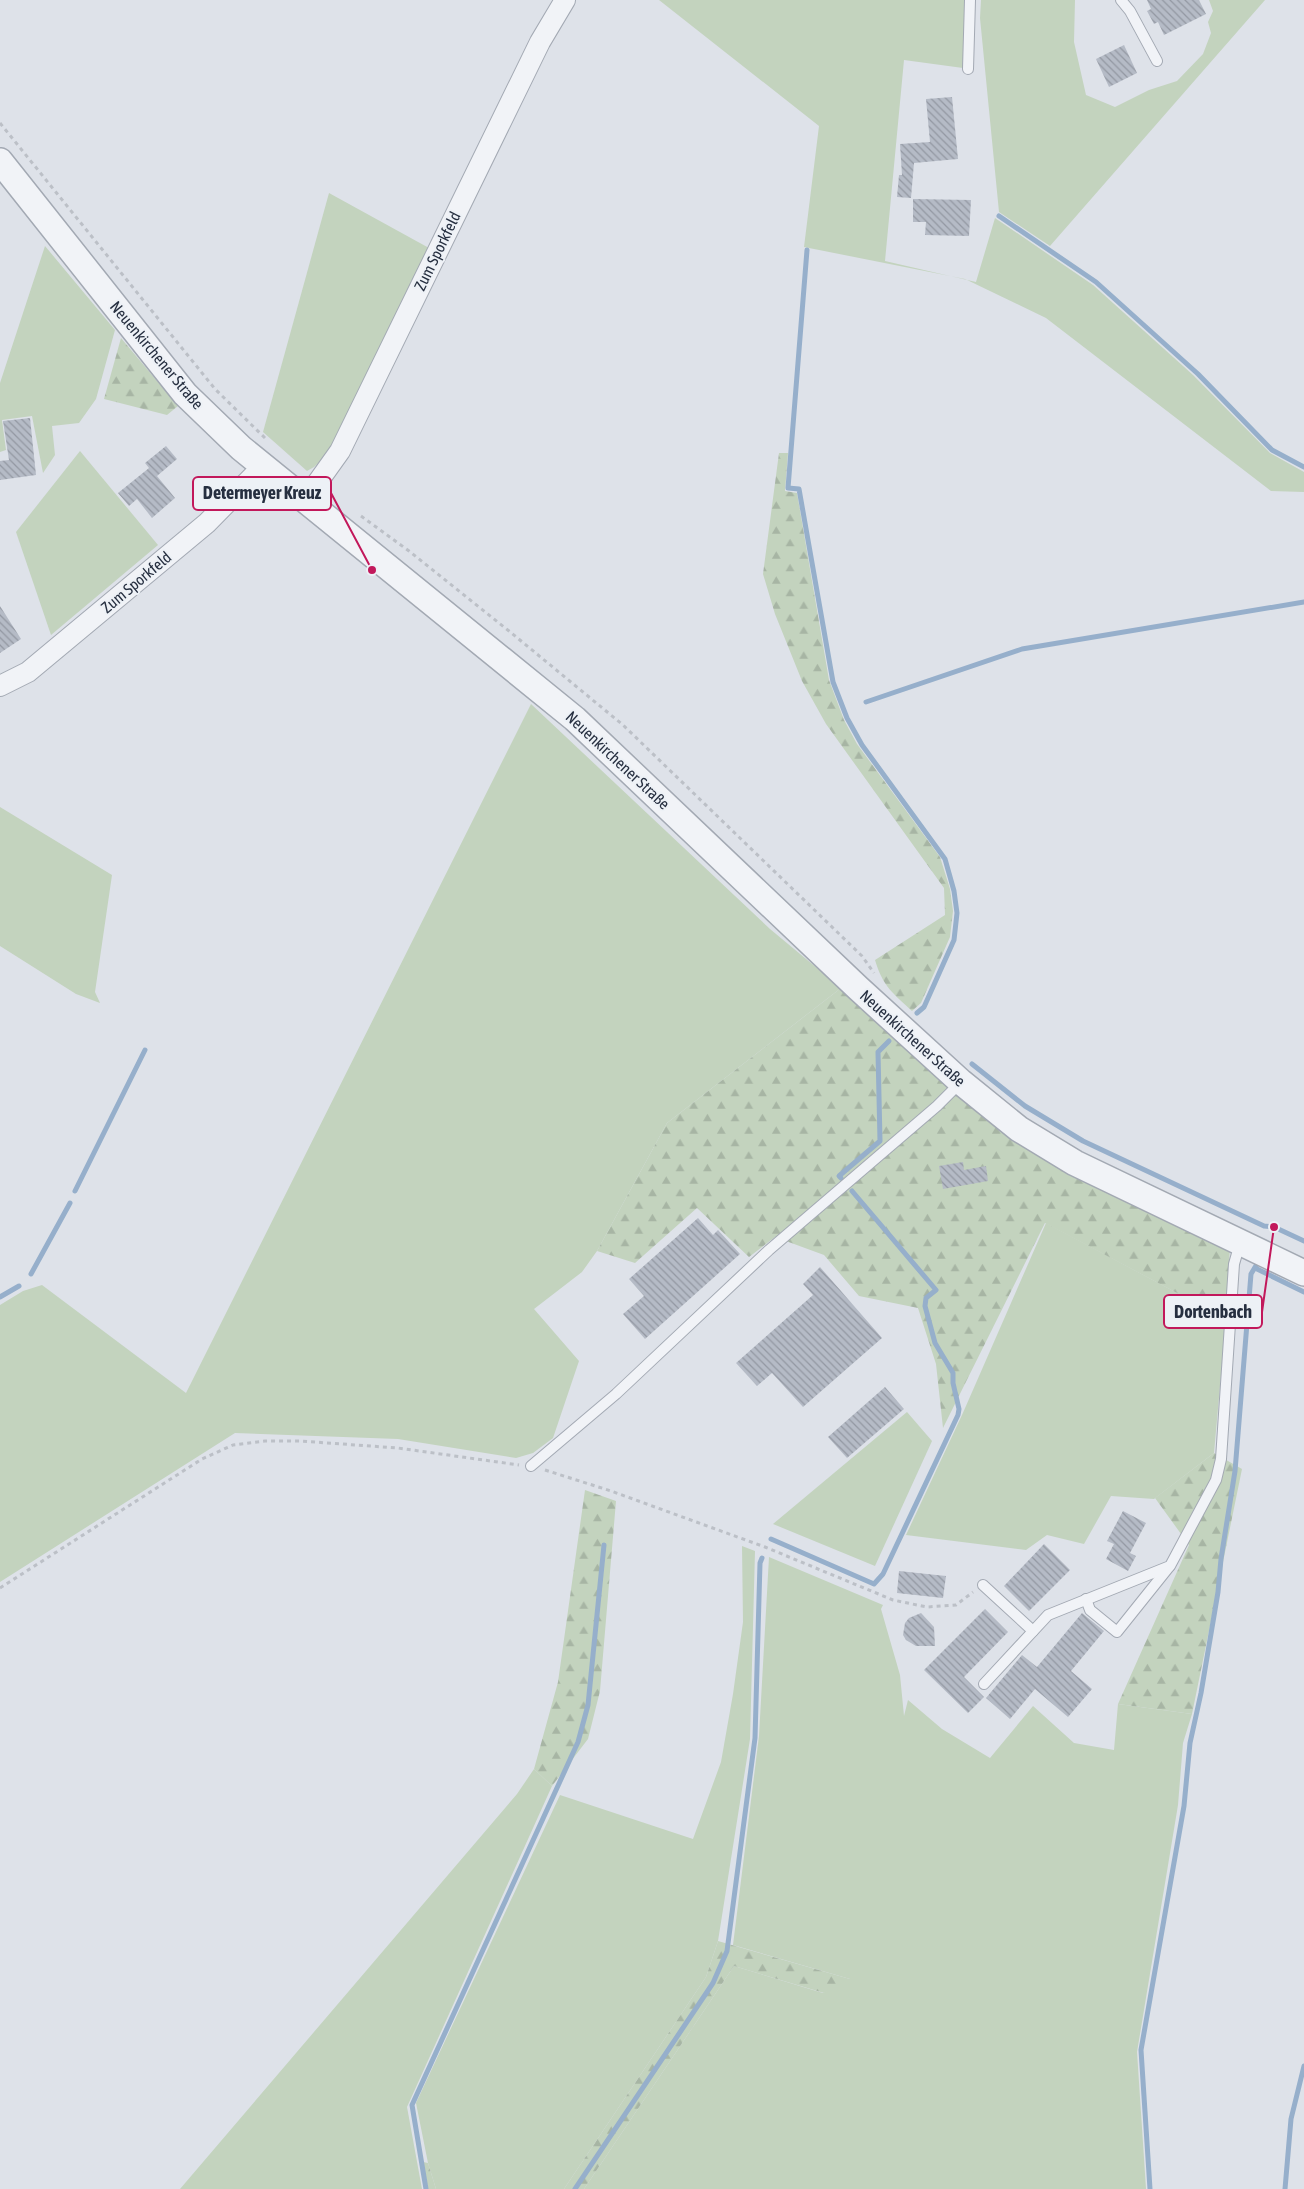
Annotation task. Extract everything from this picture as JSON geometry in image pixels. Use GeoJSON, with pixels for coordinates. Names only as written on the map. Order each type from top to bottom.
{"type":"FeatureCollection","features":[{"type":"Feature","properties":{"kind":"street","name":"Zum Sporkfeld"},"geometry":{"type":"LineString","coordinates":[[305,500],[340,452],[535,51],[565,0]]}},
{"type":"Feature","properties":{"kind":"street","name":"Neuenkirchener Straße"},"geometry":{"type":"LineString","coordinates":[[0,161],[185,394],[241,448],[575,719],[858,988],[961,1082],[1019,1129],[1075,1163],[1304,1273]]}},
{"type":"Feature","properties":{"kind":"street","name":"Zum Sporkfeld"},"geometry":{"type":"LineString","coordinates":[[0,686],[28,672],[207,523],[263,466]]}},
{"type":"Feature","properties":{"kind":"lane"},"geometry":{"type":"LineString","coordinates":[[968,69],[970,0]]}},
{"type":"Feature","properties":{"kind":"lane"},"geometry":{"type":"LineString","coordinates":[[1121,0],[1130,11],[1157,61]]}},
{"type":"Feature","properties":{"kind":"lane"},"geometry":{"type":"LineString","coordinates":[[531,1466],[616,1394],[769,1250],[937,1106],[961,1082]]}},
{"type":"Feature","properties":{"kind":"lane"},"geometry":{"type":"LineString","coordinates":[[1086,1599],[1090,1610],[1117,1632],[1170,1566],[1216,1480],[1221,1459],[1234,1264],[1240,1242]]}},
{"type":"Feature","properties":{"kind":"lane"},"geometry":{"type":"LineString","coordinates":[[984,1684],[1048,1615],[1170,1566]]}},
{"type":"Feature","properties":{"kind":"lane"},"geometry":{"type":"LineString","coordinates":[[983,1585],[1033,1631]]}},
{"type":"Feature","properties":{"kind":"path"},"geometry":{"type":"LineString","coordinates":[[0,123],[214,389],[269,442]]}},
{"type":"Feature","properties":{"kind":"path"},"geometry":{"type":"LineString","coordinates":[[355,512],[409,551],[510,630],[623,725],[862,956],[871,967],[876,978]]}},
{"type":"Feature","properties":{"kind":"path"},"geometry":{"type":"LineString","coordinates":[[0,1588],[202,1459],[233,1445],[265,1441],[300,1441],[388,1447],[531,1466],[611,1491],[765,1547],[894,1600],[927,1607],[956,1604],[983,1585]]}},
{"type":"Feature","properties":{"kind":"green space"},"geometry":{"type":"Polygon","coordinates":[[[659,0],[966,0],[963,68],[904,60],[885,261],[951,276],[804,247],[819,126],[659,0]]]}},
{"type":"Feature","properties":{"kind":"green space"},"geometry":{"type":"Polygon","coordinates":[[[981,0],[1075,0],[1074,42],[1086,95],[1115,107],[1149,90],[1177,81],[1203,54],[1211,33],[1208,22],[1213,11],[1209,0],[1265,0],[1050,246],[999,212],[980,18],[981,0]]]}},
{"type":"Feature","properties":{"kind":"green space"},"geometry":{"type":"Polygon","coordinates":[[[329,193],[429,248],[327,455],[307,471],[263,432],[329,193]]]}},
{"type":"Feature","properties":{"kind":"green space"},"geometry":{"type":"Polygon","coordinates":[[[995,218],[1093,285],[1193,375],[1270,453],[1304,472],[1304,492],[1271,491],[1046,318],[967,280],[976,282],[995,218]]]}},
{"type":"Feature","properties":{"kind":"green space"},"geometry":{"type":"Polygon","coordinates":[[[45,246],[115,330],[96,399],[79,423],[52,426],[55,455],[43,473],[32,416],[2,420],[6,450],[0,452],[0,383],[45,246]]]}},
{"type":"Feature","properties":{"kind":"green space"},"geometry":{"type":"Polygon","coordinates":[[[121,338],[178,406],[167,415],[104,399],[121,338]]]}},
{"type":"Feature","properties":{"kind":"green space"},"geometry":{"type":"Polygon","coordinates":[[[80,451],[158,545],[51,635],[16,532],[80,451]]]}},
{"type":"Feature","properties":{"kind":"green space"},"geometry":{"type":"Polygon","coordinates":[[[779,453],[788,453],[785,491],[797,493],[829,680],[844,720],[857,744],[940,857],[950,889],[953,911],[950,937],[921,1003],[912,1011],[885,983],[875,960],[945,915],[944,888],[826,724],[802,681],[775,614],[763,574],[779,453]]]}},
{"type":"Feature","properties":{"kind":"green space"},"geometry":{"type":"Polygon","coordinates":[[[531,704],[770,929],[841,988],[667,1123],[597,1251],[582,1272],[534,1309],[579,1361],[553,1438],[533,1453],[516,1458],[398,1439],[235,1433],[0,1582],[0,1305],[23,1291],[42,1285],[186,1393],[531,704]]]}},
{"type":"Feature","properties":{"kind":"green space"},"geometry":{"type":"Polygon","coordinates":[[[0,807],[112,875],[95,992],[100,1003],[76,994],[0,946],[0,807]]]}},
{"type":"Feature","properties":{"kind":"green space"},"geometry":{"type":"Polygon","coordinates":[[[841,988],[949,1085],[1230,1246],[1226,1319],[1045,1223],[943,1428],[936,1364],[918,1308],[859,1296],[824,1255],[775,1237],[749,1257],[697,1208],[635,1263],[597,1251],[667,1123],[841,988]]]}},
{"type":"Feature","properties":{"kind":"green space"},"geometry":{"type":"Polygon","coordinates":[[[1046,1223],[1226,1319],[1214,1453],[1154,1499],[1111,1496],[1084,1544],[1047,1535],[1026,1550],[906,1535],[962,1415],[1046,1223]]]}},
{"type":"Feature","properties":{"kind":"green space"},"geometry":{"type":"Polygon","coordinates":[[[907,1412],[932,1441],[875,1566],[773,1524],[907,1412]]]}},
{"type":"Feature","properties":{"kind":"green space"},"geometry":{"type":"Polygon","coordinates":[[[1214,1453],[1242,1469],[1192,1714],[1118,1704],[1189,1545],[1155,1498],[1214,1453]]]}},
{"type":"Feature","properties":{"kind":"green space"},"geometry":{"type":"Polygon","coordinates":[[[585,1490],[616,1501],[600,1691],[588,1739],[552,1786],[534,1769],[558,1682],[585,1490]]]}},
{"type":"Feature","properties":{"kind":"green space"},"geometry":{"type":"Polygon","coordinates":[[[742,1546],[755,1551],[750,1739],[718,1941],[706,1977],[564,2189],[436,2189],[428,2163],[416,2103],[560,1795],[693,1839],[721,1762],[733,1694],[743,1622],[742,1546]]]}},
{"type":"Feature","properties":{"kind":"green space"},"geometry":{"type":"Polygon","coordinates":[[[769,1557],[883,1605],[881,1609],[900,1675],[904,1716],[908,1700],[942,1729],[990,1758],[1033,1706],[1074,1743],[1114,1750],[1118,1704],[1192,1714],[1183,1743],[1178,1805],[1137,2052],[1146,2189],[584,2189],[734,1966],[823,1993],[850,1979],[733,1945],[759,1736],[769,1557]]]}},
{"type":"Feature","properties":{"kind":"green space"},"geometry":{"type":"Polygon","coordinates":[[[534,1769],[552,1786],[407,2107],[422,2189],[180,2189],[517,1794],[534,1769]]]}},
{"type":"Feature","properties":{"kind":"green space"},"geometry":{"type":"Polygon","coordinates":[[[718,1941],[850,1979],[850,1981],[824,1993],[734,1966],[584,2189],[564,2189],[706,1977],[718,1941]]]}},
{"type":"Feature","properties":{"kind":"green space"},"geometry":{"type":"Polygon","coordinates":[[[423,2162],[428,2163],[436,2189],[428,2189],[423,2162]]]}},
{"type":"Feature","properties":{"kind":"building"},"geometry":{"type":"Polygon","coordinates":[[[1147,0],[1199,0],[1206,14],[1164,35],[1158,22],[1154,24],[1147,11],[1151,9],[1147,0]]]}},
{"type":"Feature","properties":{"kind":"building"},"geometry":{"type":"Polygon","coordinates":[[[1124,45],[1137,73],[1109,87],[1096,59],[1124,45]]]}},
{"type":"Feature","properties":{"kind":"building"},"geometry":{"type":"Polygon","coordinates":[[[952,97],[958,159],[914,163],[911,198],[897,197],[899,175],[902,175],[900,144],[930,142],[926,99],[952,97]]]}},
{"type":"Feature","properties":{"kind":"building"},"geometry":{"type":"Polygon","coordinates":[[[913,199],[971,200],[969,236],[925,235],[926,222],[913,222],[913,199]]]}},
{"type":"Feature","properties":{"kind":"building"},"geometry":{"type":"Polygon","coordinates":[[[30,418],[36,475],[0,480],[0,461],[9,460],[3,421],[30,418]]]}},
{"type":"Feature","properties":{"kind":"building"},"geometry":{"type":"Polygon","coordinates":[[[166,446],[177,459],[157,476],[175,498],[152,518],[137,499],[129,506],[118,493],[149,468],[145,463],[166,446]]]}},
{"type":"Feature","properties":{"kind":"building"},"geometry":{"type":"Polygon","coordinates":[[[0,606],[21,639],[0,653],[0,606]]]}},
{"type":"Feature","properties":{"kind":"building"},"geometry":{"type":"Polygon","coordinates":[[[963,1162],[964,1170],[986,1166],[988,1181],[943,1189],[939,1166],[963,1162]]]}},
{"type":"Feature","properties":{"kind":"building"},"geometry":{"type":"Polygon","coordinates":[[[698,1218],[713,1235],[718,1230],[740,1254],[645,1339],[623,1314],[644,1296],[629,1279],[698,1218]]]}},
{"type":"Feature","properties":{"kind":"building"},"geometry":{"type":"Polygon","coordinates":[[[820,1267],[882,1338],[803,1407],[772,1373],[757,1386],[736,1363],[813,1295],[803,1284],[820,1267]]]}},
{"type":"Feature","properties":{"kind":"building"},"geometry":{"type":"Polygon","coordinates":[[[885,1387],[904,1409],[847,1458],[828,1437],[885,1387]]]}},
{"type":"Feature","properties":{"kind":"building"},"geometry":{"type":"Polygon","coordinates":[[[1123,1511],[1146,1523],[1130,1553],[1136,1556],[1128,1571],[1106,1559],[1114,1544],[1107,1541],[1123,1511]]]}},
{"type":"Feature","properties":{"kind":"building"},"geometry":{"type":"Polygon","coordinates":[[[1044,1544],[1070,1570],[1029,1611],[1004,1586],[1044,1544]]]}},
{"type":"Feature","properties":{"kind":"building"},"geometry":{"type":"Polygon","coordinates":[[[899,1571],[946,1576],[943,1598],[897,1593],[899,1571]]]}},
{"type":"Feature","properties":{"kind":"building"},"geometry":{"type":"Polygon","coordinates":[[[985,1609],[1008,1632],[964,1677],[984,1697],[968,1713],[924,1670],[985,1609]]]}},
{"type":"Feature","properties":{"kind":"building"},"geometry":{"type":"Polygon","coordinates":[[[921,1613],[934,1627],[935,1646],[916,1646],[906,1640],[903,1635],[905,1623],[909,1618],[921,1613]]]}},
{"type":"Feature","properties":{"kind":"building"},"geometry":{"type":"Polygon","coordinates":[[[1082,1613],[1104,1631],[1071,1671],[1092,1689],[1068,1717],[1035,1689],[1010,1719],[986,1698],[1022,1655],[1037,1667],[1082,1613]]]}},
{"type":"Feature","properties":{"kind":"waterway"},"geometry":{"type":"LineString","coordinates":[[999,216],[1096,282],[1198,374],[1272,450],[1304,467]]}},
{"type":"Feature","properties":{"kind":"waterway"},"geometry":{"type":"LineString","coordinates":[[807,250],[788,488],[799,489],[833,682],[847,718],[862,745],[945,859],[954,891],[957,913],[954,940],[924,1007],[917,1013]]}},
{"type":"Feature","properties":{"kind":"waterway"},"geometry":{"type":"LineString","coordinates":[[866,702],[1022,649],[1304,602]]}},
{"type":"Feature","properties":{"kind":"waterway"},"geometry":{"type":"LineString","coordinates":[[841,1178],[839,1176],[880,1141],[878,1052],[889,1041]]}},
{"type":"Feature","properties":{"kind":"waterway"},"geometry":{"type":"LineString","coordinates":[[75,1191],[145,1050]]}},
{"type":"Feature","properties":{"kind":"waterway"},"geometry":{"type":"LineString","coordinates":[[972,1064],[1025,1106],[1083,1141],[1264,1226],[1274,1227],[1304,1241]]}},
{"type":"Feature","properties":{"kind":"waterway"},"geometry":{"type":"LineString","coordinates":[[771,1539],[874,1584],[883,1574],[958,1415],[959,1409],[953,1383],[953,1373],[935,1343],[925,1306],[926,1298],[936,1290],[852,1191]]}},
{"type":"Feature","properties":{"kind":"waterway"},"geometry":{"type":"LineString","coordinates":[[31,1274],[70,1203]]}},
{"type":"Feature","properties":{"kind":"waterway"},"geometry":{"type":"LineString","coordinates":[[1150,2189],[1141,2050],[1184,1806],[1190,1743],[1201,1693],[1218,1592],[1221,1559],[1235,1471],[1251,1274],[1257,1264]]}},
{"type":"Feature","properties":{"kind":"waterway"},"geometry":{"type":"LineString","coordinates":[[1255,1268],[1304,1292]]}},
{"type":"Feature","properties":{"kind":"waterway"},"geometry":{"type":"LineString","coordinates":[[0,1297],[19,1286]]}},
{"type":"Feature","properties":{"kind":"waterway"},"geometry":{"type":"LineString","coordinates":[[426,2189],[412,2105],[578,1742],[588,1705],[604,1545]]}},
{"type":"Feature","properties":{"kind":"waterway"},"geometry":{"type":"LineString","coordinates":[[575,2189],[713,1983],[727,1951],[755,1738],[760,1563],[762,1558]]}},
{"type":"Feature","properties":{"kind":"waterway"},"geometry":{"type":"LineString","coordinates":[[1285,2189],[1291,2119],[1304,2066]]}},
{"type":"Feature","properties":{"kind":"place","name":"Determeyer Kreuz"},"geometry":{"type":"Point","coordinates":[372,570]}},
{"type":"Feature","properties":{"kind":"place","name":"Dortenbach"},"geometry":{"type":"Point","coordinates":[1274,1227]}}]}
